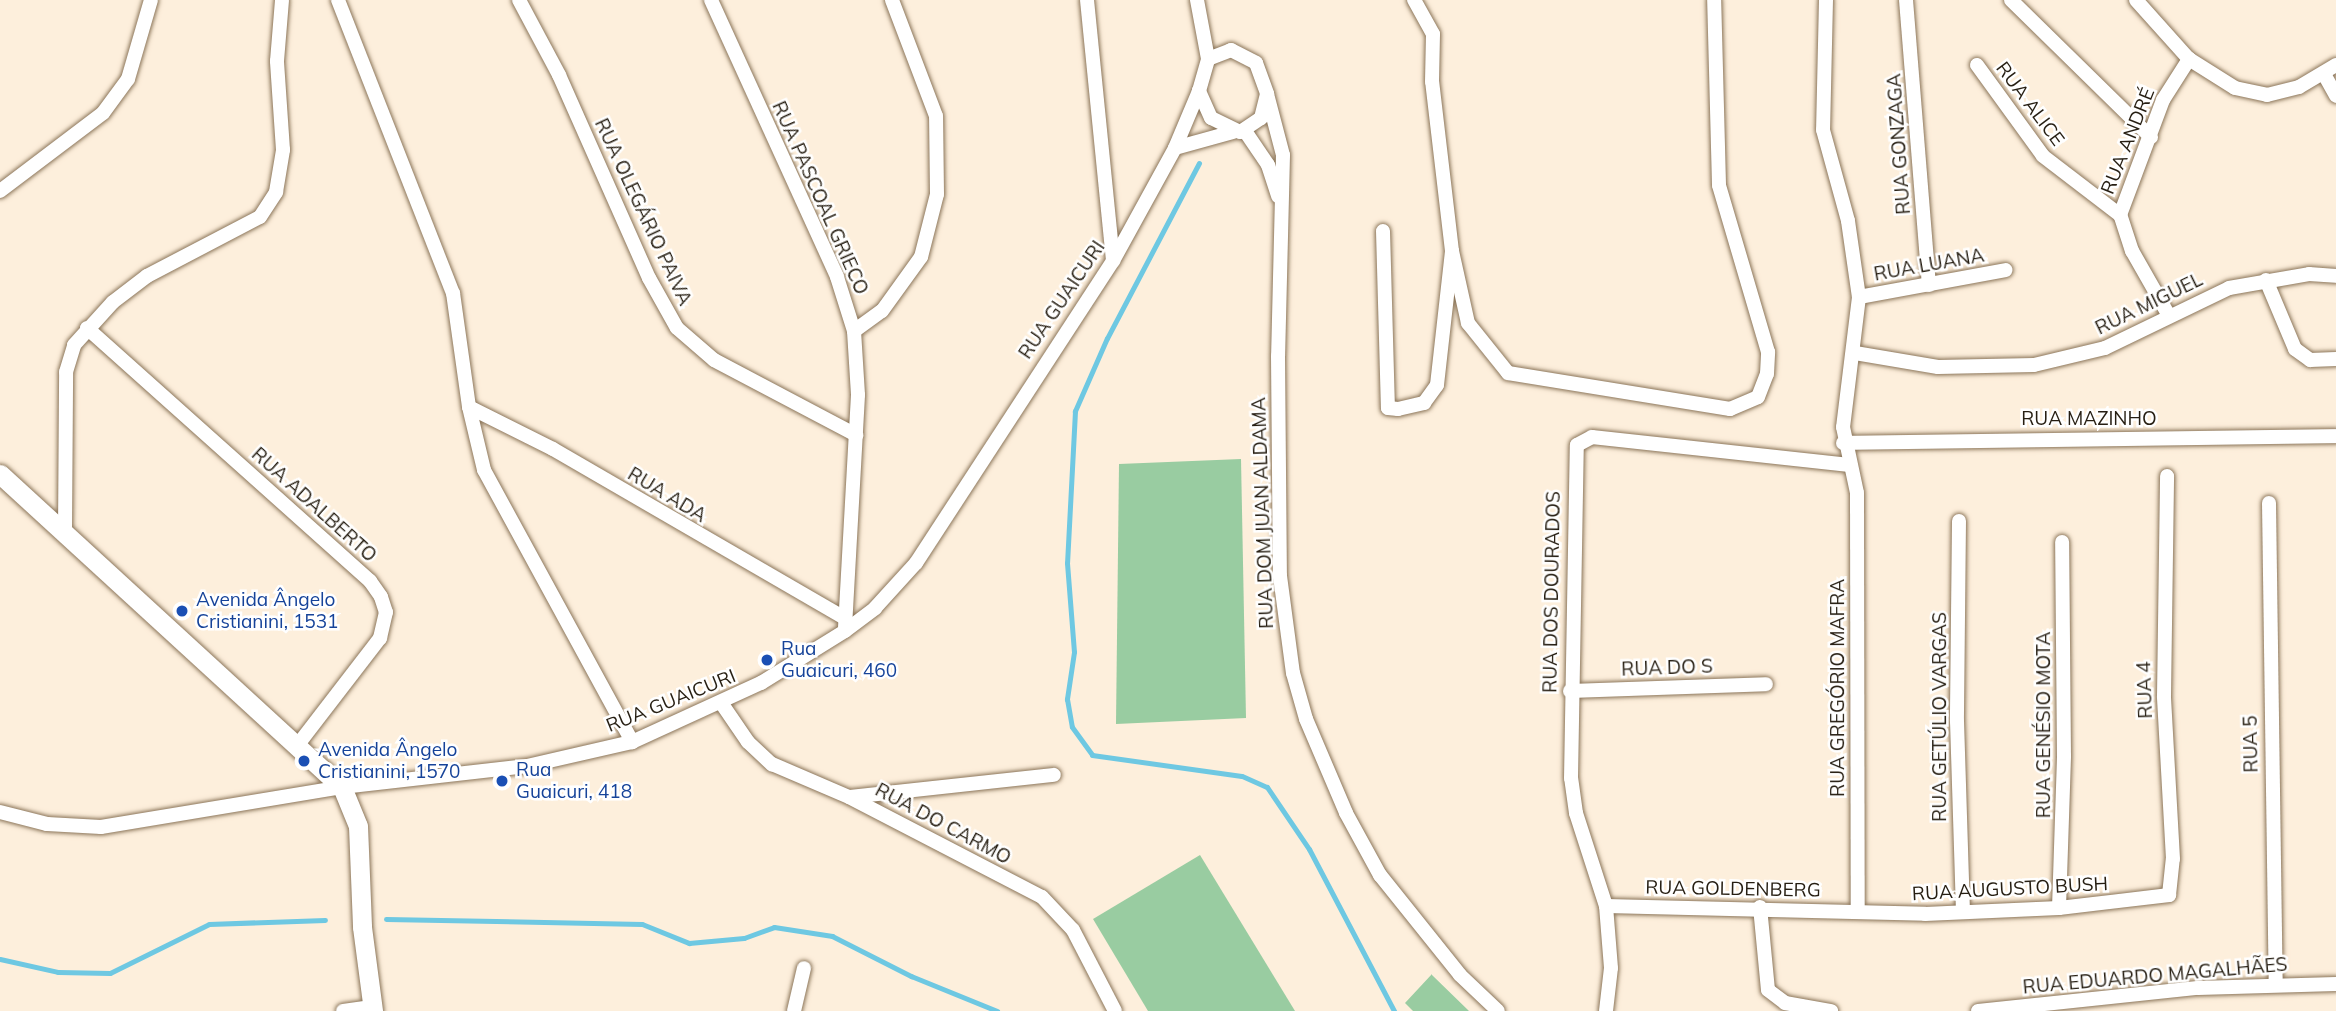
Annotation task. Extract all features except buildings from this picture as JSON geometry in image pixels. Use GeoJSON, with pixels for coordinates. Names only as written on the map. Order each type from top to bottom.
{"type":"FeatureCollection","features":[{"type":"Feature","properties":{"kind":"street"},"geometry":{"type":"LineString","coordinates":[[0,191],[103,113],[132,70],[151,0]]}},
{"type":"Feature","properties":{"kind":"street"},"geometry":{"type":"LineString","coordinates":[[65,531],[66,372],[74,345],[87,328],[147,276],[177,257],[233,234],[267,209],[282,171],[277,61],[282,0]]}},
{"type":"Feature","properties":{"kind":"street"},"geometry":{"type":"LineString","coordinates":[[338,0],[453,293],[475,441],[492,491],[632,742]]}},
{"type":"Feature","properties":{"kind":"street","name":"RUA OLEGÁRIO PAIVA"},"geometry":{"type":"LineString","coordinates":[[519,0],[559,75],[649,278],[677,328],[714,360],[856,435]]}},
{"type":"Feature","properties":{"kind":"street","name":"RUA PASCOAL GRIECO"},"geometry":{"type":"LineString","coordinates":[[711,0],[837,278],[855,331],[856,435],[845,624]]}},
{"type":"Feature","properties":{"kind":"street"},"geometry":{"type":"LineString","coordinates":[[855,331],[882,311],[921,257],[937,194],[936,116],[892,0]]}},
{"type":"Feature","properties":{"kind":"street"},"geometry":{"type":"LineString","coordinates":[[1087,0],[1113,261]]}},
{"type":"Feature","properties":{"kind":"street"},"geometry":{"type":"LineString","coordinates":[[1197,0],[1208,59],[1199,91],[1211,118],[1239,131]]}},
{"type":"Feature","properties":{"kind":"street"},"geometry":{"type":"LineString","coordinates":[[1414,0],[1433,34],[1432,82],[1452,251],[1468,323],[1508,373],[1730,409],[1758,397],[1767,374],[1768,352],[1719,185],[1714,0]]}},
{"type":"Feature","properties":{"kind":"street"},"geometry":{"type":"LineString","coordinates":[[1826,0],[1822,130],[1848,221],[1859,297],[1843,443]]}},
{"type":"Feature","properties":{"kind":"street","name":"RUA GONZAGA"},"geometry":{"type":"LineString","coordinates":[[1906,0],[1929,285]]}},
{"type":"Feature","properties":{"kind":"street"},"geometry":{"type":"LineString","coordinates":[[2011,0],[2151,137]]}},
{"type":"Feature","properties":{"kind":"street"},"geometry":{"type":"LineString","coordinates":[[2136,0],[2189,59],[2218,80],[2252,94],[2299,87],[2330,70],[2336,96]]}},
{"type":"Feature","properties":{"kind":"street"},"geometry":{"type":"LineString","coordinates":[[1175,148],[1239,131],[1261,118],[1268,94],[1261,71],[1246,55],[1222,51],[1208,59]]}},
{"type":"Feature","properties":{"kind":"street","name":"RUA ANDRÉ"},"geometry":{"type":"LineString","coordinates":[[2168,314],[2124,236],[2120,215],[2163,100],[2189,59]]}},
{"type":"Feature","properties":{"kind":"street","name":"RUA ALICE"},"geometry":{"type":"LineString","coordinates":[[1977,65],[2043,156],[2120,215]]}},
{"type":"Feature","properties":{"kind":"street","name":"RUA GUAICURI"},"geometry":{"type":"LineString","coordinates":[[0,812],[47,824],[101,827],[342,787],[527,766],[632,742],[722,704],[845,624],[875,608],[916,563],[1113,261],[1175,148],[1199,91]]}},
{"type":"Feature","properties":{"kind":"street","name":"RUA DOM JUAN ALDAMA"},"geometry":{"type":"LineString","coordinates":[[1268,94],[1283,155],[1279,201],[1280,576],[1293,673],[1306,719],[1346,813],[1380,875],[1460,975],[1498,1011]]}},
{"type":"Feature","properties":{"kind":"street","name":"RUA DOM JUAN ALDAMA"},"geometry":{"type":"LineString","coordinates":[[1239,131],[1268,165],[1279,201]]}},
{"type":"Feature","properties":{"kind":"street"},"geometry":{"type":"LineString","coordinates":[[1382,231],[1388,408],[1424,403],[1437,385],[1452,251]]}},
{"type":"Feature","properties":{"kind":"street","name":"RUA LUANA"},"geometry":{"type":"LineString","coordinates":[[1859,297],[2006,271]]}},
{"type":"Feature","properties":{"kind":"street","name":"RUA MIGUEL"},"geometry":{"type":"LineString","coordinates":[[1854,352],[1938,367],[2034,365],[2105,348],[2168,314],[2229,288],[2266,280],[2336,276]]}},
{"type":"Feature","properties":{"kind":"street"},"geometry":{"type":"LineString","coordinates":[[2266,280],[2295,349],[2310,360],[2336,359]]}},
{"type":"Feature","properties":{"kind":"street","name":"RUA ADALBERTO"},"geometry":{"type":"LineString","coordinates":[[87,328],[370,581],[382,597],[386,612],[380,638],[299,743]]}},
{"type":"Feature","properties":{"kind":"street","name":"RUA ADA"},"geometry":{"type":"LineString","coordinates":[[469,407],[553,449],[845,624]]}},
{"type":"Feature","properties":{"kind":"street","name":"RUA MAZINHO"},"geometry":{"type":"LineString","coordinates":[[1843,443],[2336,436]]}},
{"type":"Feature","properties":{"kind":"street","name":"RUA DOS DOURADOS"},"geometry":{"type":"LineString","coordinates":[[1606,1011],[1611,968],[1606,906],[1576,813],[1571,778],[1575,451],[1580,441],[1592,437],[1849,465]]}},
{"type":"Feature","properties":{"kind":"street","name":"RUA GREGÓRIO MAFRA"},"geometry":{"type":"LineString","coordinates":[[1843,443],[1857,493],[1858,912]]}},
{"type":"Feature","properties":{"kind":"street"},"geometry":{"type":"LineString","coordinates":[[0,474],[299,743],[342,787],[358,826],[362,927],[372,1009],[343,1011]]}},
{"type":"Feature","properties":{"kind":"street","name":"RUA 4"},"geometry":{"type":"LineString","coordinates":[[2163,899],[2173,887],[2164,696],[2167,476]]}},
{"type":"Feature","properties":{"kind":"street","name":"RUA 5"},"geometry":{"type":"LineString","coordinates":[[2269,503],[2276,984]]}},
{"type":"Feature","properties":{"kind":"street","name":"RUA GETÚLIO VARGAS"},"geometry":{"type":"LineString","coordinates":[[1959,521],[1957,721],[1964,912]]}},
{"type":"Feature","properties":{"kind":"street","name":"RUA GENÉSIO MOTA"},"geometry":{"type":"LineString","coordinates":[[2059,908],[2064,756],[2062,542]]}},
{"type":"Feature","properties":{"kind":"street","name":"RUA DO S"},"geometry":{"type":"LineString","coordinates":[[1570,691],[1766,684]]}},
{"type":"Feature","properties":{"kind":"street","name":"RUA DO CARMO"},"geometry":{"type":"LineString","coordinates":[[722,704],[748,742],[772,764],[849,797],[1042,897],[1073,930],[1115,1011]]}},
{"type":"Feature","properties":{"kind":"street"},"geometry":{"type":"LineString","coordinates":[[849,797],[1054,775]]}},
{"type":"Feature","properties":{"kind":"street","name":"RUA AUGUSTO BUSH"},"geometry":{"type":"LineString","coordinates":[[1858,912],[1964,912],[2059,908],[2163,899]]}},
{"type":"Feature","properties":{"kind":"street","name":"RUA GOLDENBERG"},"geometry":{"type":"LineString","coordinates":[[1606,906],[1760,907],[1858,912]]}},
{"type":"Feature","properties":{"kind":"street"},"geometry":{"type":"LineString","coordinates":[[1760,907],[1768,990],[1786,1003],[1831,1011]]}},
{"type":"Feature","properties":{"kind":"street"},"geometry":{"type":"LineString","coordinates":[[794,1011],[804,968]]}},
{"type":"Feature","properties":{"kind":"street","name":"RUA EDUARDO MAGALHÃES"},"geometry":{"type":"LineString","coordinates":[[1978,1011],[2276,984],[2336,984]]}},
{"type":"Feature","properties":{"kind":"green space"},"geometry":{"type":"Polygon","coordinates":[[[1241,459],[1246,718],[1116,724],[1119,464],[1241,459]]]}},
{"type":"Feature","properties":{"kind":"green space"},"geometry":{"type":"Polygon","coordinates":[[[1200,855],[1295,1011],[1148,1011],[1093,919],[1200,855]]]}},
{"type":"Feature","properties":{"kind":"green space"},"geometry":{"type":"Polygon","coordinates":[[[1432,974],[1469,1011],[1413,1011],[1405,1003],[1432,974]]]}},
{"type":"Feature","properties":{"kind":"waterway"},"geometry":{"type":"LineString","coordinates":[[1199,163],[1107,338],[1075,411],[1067,563],[1074,652],[1067,699],[1072,727],[1092,755],[1242,776],[1267,787],[1309,849],[1394,1011]]}},
{"type":"Feature","properties":{"kind":"waterway"},"geometry":{"type":"LineString","coordinates":[[386,919],[642,924],[689,943],[744,938],[774,927],[832,936],[911,976],[997,1011]]}},
{"type":"Feature","properties":{"kind":"waterway"},"geometry":{"type":"LineString","coordinates":[[0,959],[58,972],[110,973],[209,924],[325,920]]}},
{"type":"Feature","properties":{"kind":"place","name":"Avenida Ângelo Cristianini, 1531"},"geometry":{"type":"Point","coordinates":[182,611]}},
{"type":"Feature","properties":{"kind":"place","name":"Rua Guaicuri, 460"},"geometry":{"type":"Point","coordinates":[767,660]}},
{"type":"Feature","properties":{"kind":"place","name":"Avenida Ângelo Cristianini, 1570"},"geometry":{"type":"Point","coordinates":[304,761]}},
{"type":"Feature","properties":{"kind":"place","name":"Rua Guaicuri, 418"},"geometry":{"type":"Point","coordinates":[502,781]}}]}
